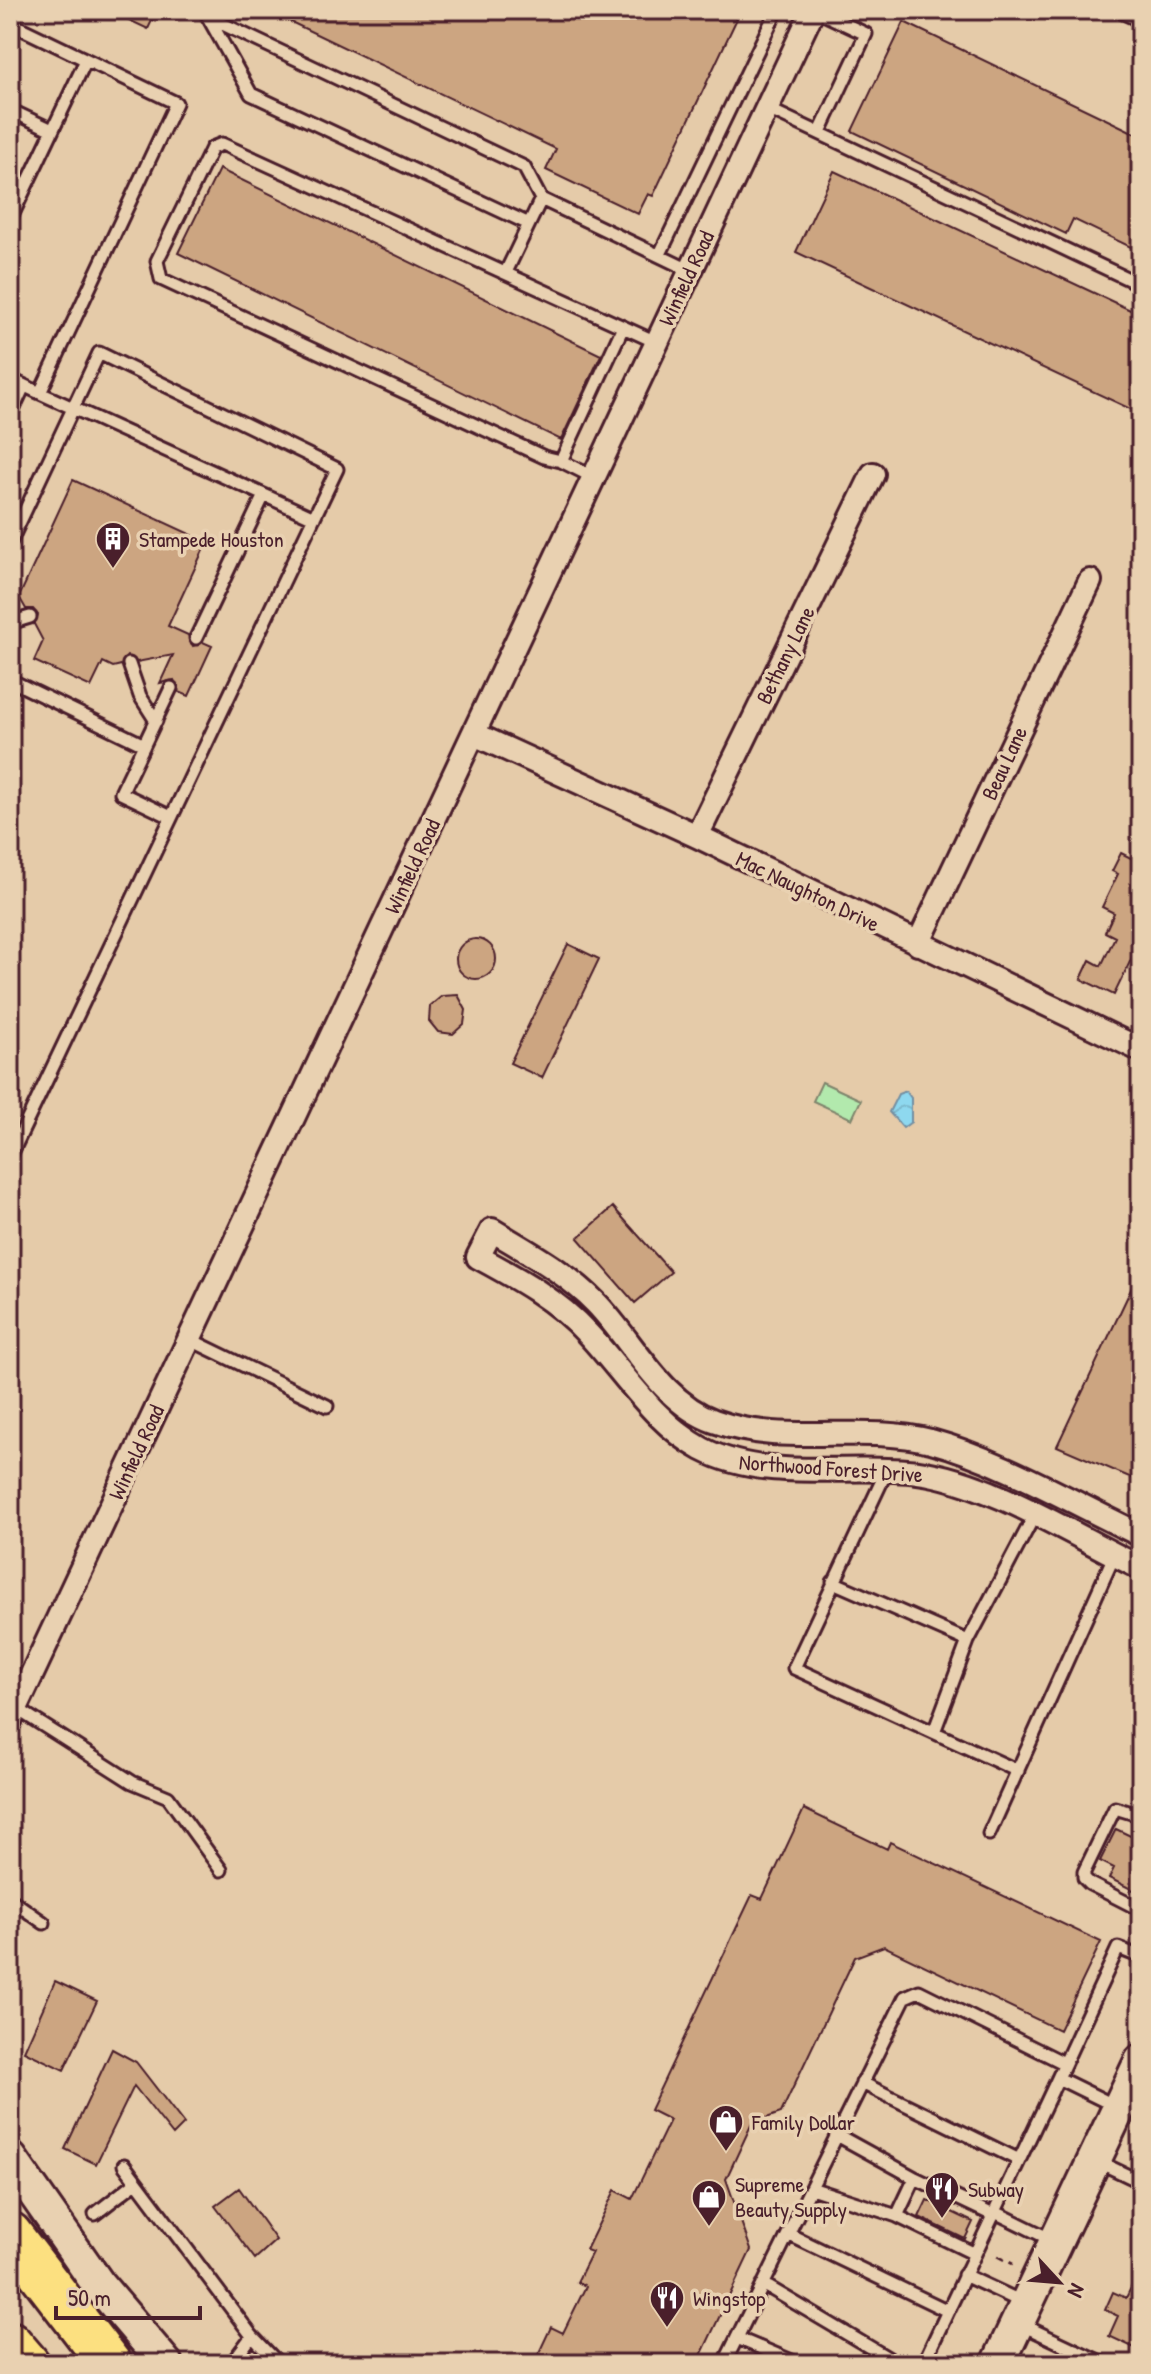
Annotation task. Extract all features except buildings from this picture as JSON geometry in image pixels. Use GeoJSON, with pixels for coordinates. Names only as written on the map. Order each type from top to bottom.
{"type":"FeatureCollection","features":[{"type":"Feature","properties":{"kind":"highway"},"geometry":{"type":"LineString","coordinates":[[10,2234],[110,2364]]}},
{"type":"Feature","properties":{"kind":"highway"},"geometry":{"type":"LineString","coordinates":[[10,2275],[81,2364]]}},
{"type":"Feature","properties":{"kind":"highway"},"geometry":{"type":"LineString","coordinates":[[10,2343],[28,2364]]}},
{"type":"Feature","properties":{"kind":"main road"},"geometry":{"type":"LineString","coordinates":[[998,2364],[1094,2160],[1133,2085]]}},
{"type":"Feature","properties":{"kind":"main road"},"geometry":{"type":"LineString","coordinates":[[10,2158],[98,2284],[166,2364]]}},
{"type":"Feature","properties":{"kind":"street","name":"Winfield Road"},"geometry":{"type":"LineString","coordinates":[[13,1714],[689,270],[814,10]]}},
{"type":"Feature","properties":{"kind":"street","name":"Bethany Lane"},"geometry":{"type":"LineString","coordinates":[[697,836],[873,474]]}},
{"type":"Feature","properties":{"kind":"street","name":"Beau Lane"},"geometry":{"type":"LineString","coordinates":[[918,944],[1090,581]]}},
{"type":"Feature","properties":{"kind":"street","name":"Mac Naughton Drive"},"geometry":{"type":"LineString","coordinates":[[474,734],[697,836],[1141,1050]]}},
{"type":"Feature","properties":{"kind":"street","name":"Northwood Forest Drive"},"geometry":{"type":"LineString","coordinates":[[1141,1535],[973,1457],[930,1441],[882,1435],[771,1435],[713,1421],[683,1404],[594,1301],[557,1269],[492,1230],[478,1257],[557,1305],[586,1331],[659,1416],[701,1448],[730,1461],[760,1467],[921,1472],[963,1484],[1141,1568]]}},
{"type":"Feature","properties":{"kind":"street"},"geometry":{"type":"LineString","coordinates":[[701,1448],[713,1421]]}},
{"type":"Feature","properties":{"kind":"street"},"geometry":{"type":"LineString","coordinates":[[963,1484],[973,1457]]}},
{"type":"Feature","properties":{"kind":"lane"},"geometry":{"type":"LineString","coordinates":[[660,254],[777,10]]}},
{"type":"Feature","properties":{"kind":"lane"},"geometry":{"type":"LineString","coordinates":[[814,10],[866,34],[820,132]]}},
{"type":"Feature","properties":{"kind":"lane"},"geometry":{"type":"LineString","coordinates":[[1117,10],[1141,21]]}},
{"type":"Feature","properties":{"kind":"lane"},"geometry":{"type":"LineString","coordinates":[[529,224],[251,94],[208,17],[524,167],[541,199],[689,270]]}},
{"type":"Feature","properties":{"kind":"lane"},"geometry":{"type":"LineString","coordinates":[[10,23],[176,103],[40,393]]}},
{"type":"Feature","properties":{"kind":"lane"},"geometry":{"type":"LineString","coordinates":[[10,220],[86,60]]}},
{"type":"Feature","properties":{"kind":"lane"},"geometry":{"type":"LineString","coordinates":[[766,108],[1141,285]]}},
{"type":"Feature","properties":{"kind":"lane"},"geometry":{"type":"LineString","coordinates":[[10,110],[52,130]]}},
{"type":"Feature","properties":{"kind":"lane"},"geometry":{"type":"LineString","coordinates":[[593,477],[161,279],[157,261],[212,148],[222,144],[656,342]]}},
{"type":"Feature","properties":{"kind":"lane"},"geometry":{"type":"LineString","coordinates":[[506,272],[541,199]]}},
{"type":"Feature","properties":{"kind":"lane"},"geometry":{"type":"LineString","coordinates":[[561,461],[623,327]]}},
{"type":"Feature","properties":{"kind":"lane"},"geometry":{"type":"LineString","coordinates":[[10,543],[99,353],[337,469],[10,1157]]}},
{"type":"Feature","properties":{"kind":"lane"},"geometry":{"type":"LineString","coordinates":[[10,379],[314,518]]}},
{"type":"Feature","properties":{"kind":"lane"},"geometry":{"type":"LineString","coordinates":[[10,416],[24,386]]}},
{"type":"Feature","properties":{"kind":"lane"},"geometry":{"type":"LineString","coordinates":[[196,638],[264,495]]}},
{"type":"Feature","properties":{"kind":"lane"},"geometry":{"type":"LineString","coordinates":[[10,623],[30,617]]}},
{"type":"Feature","properties":{"kind":"lane"},"geometry":{"type":"LineString","coordinates":[[129,664],[140,696],[156,721]]}},
{"type":"Feature","properties":{"kind":"lane"},"geometry":{"type":"LineString","coordinates":[[10,680],[144,745]]}},
{"type":"Feature","properties":{"kind":"lane"},"geometry":{"type":"LineString","coordinates":[[171,688],[121,793],[171,817]]}},
{"type":"Feature","properties":{"kind":"lane"},"geometry":{"type":"LineString","coordinates":[[189,1339],[327,1406]]}},
{"type":"Feature","properties":{"kind":"lane"},"geometry":{"type":"LineString","coordinates":[[887,1470],[794,1668],[1018,1771]]}},
{"type":"Feature","properties":{"kind":"lane"},"geometry":{"type":"LineString","coordinates":[[934,1732],[968,1641],[1034,1516]]}},
{"type":"Feature","properties":{"kind":"lane"},"geometry":{"type":"LineString","coordinates":[[989,1834],[1114,1556]]}},
{"type":"Feature","properties":{"kind":"lane"},"geometry":{"type":"LineString","coordinates":[[833,1582],[968,1641]]}},
{"type":"Feature","properties":{"kind":"lane"},"geometry":{"type":"LineString","coordinates":[[13,1714],[132,1782],[168,1797],[221,1870]]}},
{"type":"Feature","properties":{"kind":"lane"},"geometry":{"type":"LineString","coordinates":[[1141,1816],[1115,1808],[1084,1872],[1084,1878],[1090,1884],[1141,1910]]}},
{"type":"Feature","properties":{"kind":"lane"},"geometry":{"type":"LineString","coordinates":[[10,1899],[44,1923]]}},
{"type":"Feature","properties":{"kind":"lane"},"geometry":{"type":"LineString","coordinates":[[923,2364],[1118,1948],[1141,1957]]}},
{"type":"Feature","properties":{"kind":"lane"},"geometry":{"type":"LineString","coordinates":[[724,2364],[905,1997],[919,1991],[1064,2063]]}},
{"type":"Feature","properties":{"kind":"lane"},"geometry":{"type":"LineString","coordinates":[[1058,2078],[1133,2085]]}},
{"type":"Feature","properties":{"kind":"lane"},"geometry":{"type":"LineString","coordinates":[[862,2083],[1019,2160]]}},
{"type":"Feature","properties":{"kind":"lane"},"geometry":{"type":"LineString","coordinates":[[837,2135],[915,2178],[1056,2242]]}},
{"type":"Feature","properties":{"kind":"lane"},"geometry":{"type":"LineString","coordinates":[[1094,2160],[1141,2182]]}},
{"type":"Feature","properties":{"kind":"lane"},"geometry":{"type":"LineString","coordinates":[[124,2165],[252,2336],[279,2364]]}},
{"type":"Feature","properties":{"kind":"lane"},"geometry":{"type":"LineString","coordinates":[[897,2216],[915,2178]]}},
{"type":"Feature","properties":{"kind":"lane"},"geometry":{"type":"LineString","coordinates":[[95,2214],[136,2182]]}},
{"type":"Feature","properties":{"kind":"lane"},"geometry":{"type":"LineString","coordinates":[[811,2188],[897,2216],[975,2254]]}},
{"type":"Feature","properties":{"kind":"lane"},"geometry":{"type":"LineString","coordinates":[[788,2234],[948,2311]]}},
{"type":"Feature","properties":{"kind":"lane"},"geometry":{"type":"LineString","coordinates":[[964,2275],[1076,2350],[1105,2364]]}},
{"type":"Feature","properties":{"kind":"lane"},"geometry":{"type":"LineString","coordinates":[[763,2284],[898,2364]]}},
{"type":"Feature","properties":{"kind":"lane"},"geometry":{"type":"LineString","coordinates":[[231,2364],[252,2336]]}},
{"type":"Feature","properties":{"kind":"lane"},"geometry":{"type":"LineString","coordinates":[[737,2338],[799,2364]]}},
{"type":"Feature","properties":{"kind":"lane"},"geometry":{"type":"LineString","coordinates":[[1069,2364],[1076,2350]]}},
{"type":"Feature","properties":{"kind":"path"},"geometry":{"type":"LineString","coordinates":[[997,2256],[1013,2264]]}},
{"type":"Feature","properties":{"kind":"green space"},"geometry":{"type":"Polygon","coordinates":[[[822,1082],[861,1100],[852,1119],[813,1101],[822,1082]]]}},
{"type":"Feature","properties":{"kind":"water"},"geometry":{"type":"Polygon","coordinates":[[[906,1091],[911,1098],[911,1122],[903,1128],[889,1112],[898,1094],[906,1091]]]}},
{"type":"Feature","properties":{"kind":"place","name":"Stampede Houston"},"geometry":{"type":"Point","coordinates":[113,570]}},
{"type":"Feature","properties":{"kind":"place","name":"Family Dollar"},"geometry":{"type":"Point","coordinates":[726,2153]}},
{"type":"Feature","properties":{"kind":"place","name":"Subway"},"geometry":{"type":"Point","coordinates":[942,2220]}},
{"type":"Feature","properties":{"kind":"place","name":"Supreme Beauty Supply"},"geometry":{"type":"Point","coordinates":[709,2228]}},
{"type":"Feature","properties":{"kind":"place","name":"Wingstop"},"geometry":{"type":"Point","coordinates":[667,2329]}}]}
